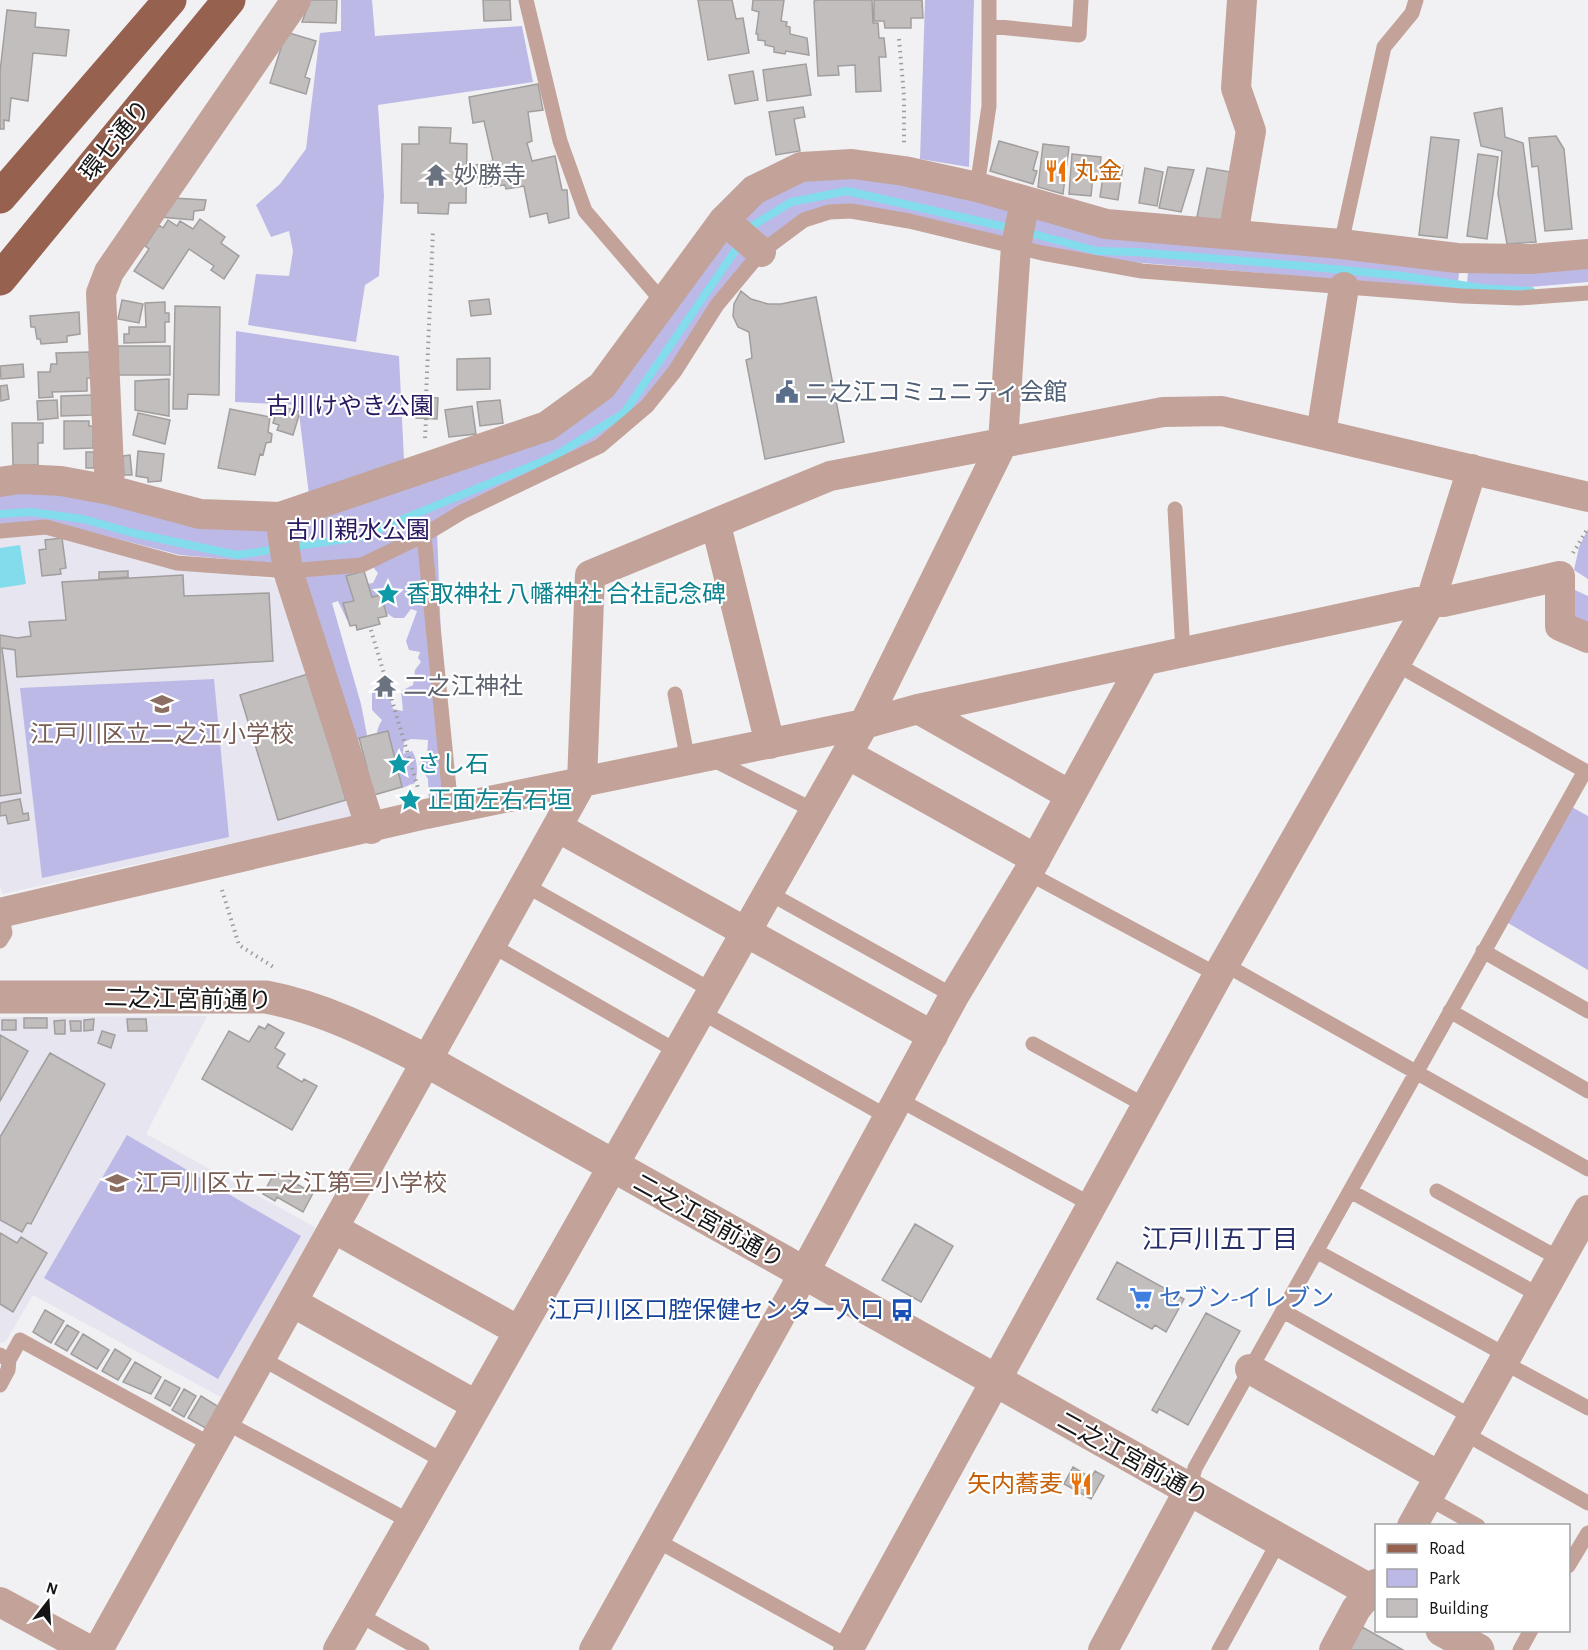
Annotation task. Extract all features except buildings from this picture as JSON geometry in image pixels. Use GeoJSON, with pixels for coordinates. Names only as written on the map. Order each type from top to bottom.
{"type":"FeatureCollection","features":[{"type":"Feature","properties":{"kind":"main road","name":"環七通り"},"geometry":{"type":"LineString","coordinates":[[0,197],[170,0]]}},
{"type":"Feature","properties":{"kind":"main road","name":"環七通り"},"geometry":{"type":"LineString","coordinates":[[0,279],[229,0]]}},
{"type":"Feature","properties":{"kind":"street"},"geometry":{"type":"LineString","coordinates":[[110,490],[101,293],[109,272],[296,0]]}},
{"type":"Feature","properties":{"kind":"street"},"geometry":{"type":"LineString","coordinates":[[1233,235],[1251,131],[1236,88],[1242,0]]}},
{"type":"Feature","properties":{"kind":"street"},"geometry":{"type":"LineString","coordinates":[[0,482],[20,479],[61,481],[110,490],[200,514],[281,524],[547,426],[602,386],[724,220],[754,190],[801,167],[852,164],[904,171],[977,187],[1106,224],[1341,244],[1456,258],[1531,259],[1588,254]]}},
{"type":"Feature","properties":{"kind":"street"},"geometry":{"type":"LineString","coordinates":[[338,1650],[864,724],[1003,442],[1016,246],[1025,201]]}},
{"type":"Feature","properties":{"kind":"street"},"geometry":{"type":"LineString","coordinates":[[724,220],[761,252]]}},
{"type":"Feature","properties":{"kind":"street"},"geometry":{"type":"LineString","coordinates":[[1321,434],[1344,287]]}},
{"type":"Feature","properties":{"kind":"street"},"geometry":{"type":"LineString","coordinates":[[98,1650],[582,782],[590,575],[716,525],[830,476],[1003,442],[1175,412],[1222,411],[1588,497]]}},
{"type":"Feature","properties":{"kind":"street"},"geometry":{"type":"LineString","coordinates":[[851,1649],[1221,970],[1430,603],[1472,469]]}},
{"type":"Feature","properties":{"kind":"street"},"geometry":{"type":"LineString","coordinates":[[281,524],[287,568],[371,829]]}},
{"type":"Feature","properties":{"kind":"street"},"geometry":{"type":"LineString","coordinates":[[716,525],[770,744]]}},
{"type":"Feature","properties":{"kind":"street"},"geometry":{"type":"LineString","coordinates":[[1,918],[438,812],[864,724],[918,709],[1417,603],[1430,603],[1560,576],[1560,626],[1588,638]]}},
{"type":"Feature","properties":{"kind":"street"},"geometry":{"type":"LineString","coordinates":[[594,1650],[954,996],[1032,866],[1144,661]]}},
{"type":"Feature","properties":{"kind":"street"},"geometry":{"type":"LineString","coordinates":[[918,709],[1070,795]]}},
{"type":"Feature","properties":{"kind":"street"},"geometry":{"type":"LineString","coordinates":[[847,754],[1032,866]]}},
{"type":"Feature","properties":{"kind":"street"},"geometry":{"type":"LineString","coordinates":[[557,827],[933,1035]]}},
{"type":"Feature","properties":{"kind":"street","name":"二之江宮前通り"},"geometry":{"type":"LineString","coordinates":[[0,997],[266,997],[300,1004],[340,1019],[427,1061],[1189,1490],[1375,1590]]}},
{"type":"Feature","properties":{"kind":"street"},"geometry":{"type":"LineString","coordinates":[[1413,1524],[1539,1295],[1573,1250],[1588,1210]]}},
{"type":"Feature","properties":{"kind":"street"},"geometry":{"type":"LineString","coordinates":[[333,1228],[519,1331]]}},
{"type":"Feature","properties":{"kind":"street"},"geometry":{"type":"LineString","coordinates":[[292,1302],[476,1405]]}},
{"type":"Feature","properties":{"kind":"street"},"geometry":{"type":"LineString","coordinates":[[1250,1369],[1433,1487]]}},
{"type":"Feature","properties":{"kind":"street"},"geometry":{"type":"LineString","coordinates":[[1103,1650],[1189,1490]]}},
{"type":"Feature","properties":{"kind":"street"},"geometry":{"type":"LineString","coordinates":[[1334,1650],[1356,1609],[1375,1590]]}},
{"type":"Feature","properties":{"kind":"street"},"geometry":{"type":"LineString","coordinates":[[0,1602],[88,1650]]}},
{"type":"Feature","properties":{"kind":"street"},"geometry":{"type":"LineString","coordinates":[[1446,1632],[1478,1650]]}},
{"type":"Feature","properties":{"kind":"lane"},"geometry":{"type":"LineString","coordinates":[[526,0],[560,141],[585,211],[663,302]]}},
{"type":"Feature","properties":{"kind":"lane"},"geometry":{"type":"LineString","coordinates":[[977,187],[989,106],[989,0]]}},
{"type":"Feature","properties":{"kind":"lane"},"geometry":{"type":"LineString","coordinates":[[989,26],[1079,35],[1081,0]]}},
{"type":"Feature","properties":{"kind":"lane"},"geometry":{"type":"LineString","coordinates":[[1341,244],[1384,47],[1412,13],[1416,0]]}},
{"type":"Feature","properties":{"kind":"lane"},"geometry":{"type":"LineString","coordinates":[[0,531],[46,527],[177,563],[287,568],[362,565],[424,536],[462,512],[600,446],[654,397],[675,371],[717,305],[761,252],[804,220],[829,212],[851,211],[909,221],[1016,246],[1142,271],[1519,298],[1588,293]]}},
{"type":"Feature","properties":{"kind":"lane"},"geometry":{"type":"LineString","coordinates":[[1175,509],[1183,653]]}},
{"type":"Feature","properties":{"kind":"lane"},"geometry":{"type":"LineString","coordinates":[[424,536],[438,812]]}},
{"type":"Feature","properties":{"kind":"lane"},"geometry":{"type":"LineString","coordinates":[[1189,1490],[1195,1468],[1585,771],[1396,664]]}},
{"type":"Feature","properties":{"kind":"lane"},"geometry":{"type":"LineString","coordinates":[[675,694],[698,759],[815,811]]}},
{"type":"Feature","properties":{"kind":"lane"},"geometry":{"type":"LineString","coordinates":[[1032,866],[1221,970],[1417,1072],[1588,1168]]}},
{"type":"Feature","properties":{"kind":"lane"},"geometry":{"type":"LineString","coordinates":[[525,885],[707,1002],[893,1108],[1092,1205]]}},
{"type":"Feature","properties":{"kind":"lane"},"geometry":{"type":"LineString","coordinates":[[770,893],[954,996]]}},
{"type":"Feature","properties":{"kind":"lane"},"geometry":{"type":"LineString","coordinates":[[491,945],[678,1052]]}},
{"type":"Feature","properties":{"kind":"lane"},"geometry":{"type":"LineString","coordinates":[[1484,951],[1588,1011]]}},
{"type":"Feature","properties":{"kind":"lane"},"geometry":{"type":"LineString","coordinates":[[1450,1011],[1588,1091]]}},
{"type":"Feature","properties":{"kind":"lane"},"geometry":{"type":"LineString","coordinates":[[1034,1044],[1146,1106]]}},
{"type":"Feature","properties":{"kind":"lane"},"geometry":{"type":"LineString","coordinates":[[1350,1191],[1539,1295]]}},
{"type":"Feature","properties":{"kind":"lane"},"geometry":{"type":"LineString","coordinates":[[1437,1191],[1573,1250]]}},
{"type":"Feature","properties":{"kind":"lane"},"geometry":{"type":"LineString","coordinates":[[1316,1251],[1588,1408]]}},
{"type":"Feature","properties":{"kind":"lane"},"geometry":{"type":"LineString","coordinates":[[1283,1311],[1468,1425],[1588,1503]]}},
{"type":"Feature","properties":{"kind":"lane"},"geometry":{"type":"LineString","coordinates":[[0,1385],[8,1370],[4,1358],[20,1340],[411,1522]]}},
{"type":"Feature","properties":{"kind":"lane"},"geometry":{"type":"LineString","coordinates":[[261,1359],[445,1462]]}},
{"type":"Feature","properties":{"kind":"lane"},"geometry":{"type":"LineString","coordinates":[[1433,1487],[1476,1524]]}},
{"type":"Feature","properties":{"kind":"lane"},"geometry":{"type":"LineString","coordinates":[[1570,1564],[1588,1533]]}},
{"type":"Feature","properties":{"kind":"lane"},"geometry":{"type":"LineString","coordinates":[[656,1540],[851,1649]]}},
{"type":"Feature","properties":{"kind":"lane"},"geometry":{"type":"LineString","coordinates":[[1219,1650],[1279,1540]]}},
{"type":"Feature","properties":{"kind":"lane"},"geometry":{"type":"LineString","coordinates":[[358,1614],[422,1650]]}},
{"type":"Feature","properties":{"kind":"lane"},"geometry":{"type":"LineString","coordinates":[[1520,1650],[1530,1632]]}},
{"type":"Feature","properties":{"kind":"path"},"geometry":{"type":"LineString","coordinates":[[898,39],[904,96],[904,171]]}},
{"type":"Feature","properties":{"kind":"path"},"geometry":{"type":"LineString","coordinates":[[426,397],[433,230]]}},
{"type":"Feature","properties":{"kind":"path"},"geometry":{"type":"LineString","coordinates":[[371,630],[438,812]]}},
{"type":"Feature","properties":{"kind":"path"},"geometry":{"type":"LineString","coordinates":[[222,889],[239,945],[279,970]]}},
{"type":"Feature","properties":{"kind":"shaded area","name":"江戸川区立二之江小学校"},"geometry":{"type":"Polygon","coordinates":[[[39,532],[203,570],[274,579],[290,592],[359,815],[3,894],[0,886],[0,535],[39,532]]]}},
{"type":"Feature","properties":{"kind":"shaded area"},"geometry":{"type":"Polygon","coordinates":[[[20,545],[26,584],[0,588],[0,548],[20,545]]]}},
{"type":"Feature","properties":{"kind":"shaded area","name":"江戸川区立二之江第三小学校"},"geometry":{"type":"Polygon","coordinates":[[[207,1016],[146,1134],[324,1232],[228,1401],[33,1295],[6,1341],[0,1343],[0,1017],[207,1016]]]}},
{"type":"Feature","properties":{"kind":"green space"},"geometry":{"type":"Polygon","coordinates":[[[341,0],[372,0],[375,36],[522,26],[533,82],[378,105],[384,196],[379,276],[365,285],[356,342],[248,325],[256,274],[289,276],[293,251],[289,231],[271,237],[256,205],[280,184],[306,149],[320,33],[341,31],[341,0]]]}},
{"type":"Feature","properties":{"kind":"green space"},"geometry":{"type":"Polygon","coordinates":[[[925,0],[974,0],[969,167],[920,159],[925,0]]]}},
{"type":"Feature","properties":{"kind":"green space","name":"古川親水公園"},"geometry":{"type":"Polygon","coordinates":[[[804,175],[869,177],[1460,266],[1457,290],[1096,259],[929,220],[797,216],[644,402],[594,444],[437,530],[447,800],[429,803],[428,779],[419,764],[427,756],[428,740],[411,739],[404,742],[403,754],[412,751],[417,771],[415,783],[402,788],[390,773],[378,746],[378,728],[382,720],[372,710],[372,692],[387,688],[393,709],[403,711],[401,691],[413,685],[415,670],[421,662],[418,658],[420,652],[409,650],[406,641],[417,611],[411,609],[404,618],[394,618],[385,612],[382,598],[365,595],[367,584],[373,583],[378,573],[371,565],[352,570],[358,599],[350,602],[353,622],[347,620],[338,601],[332,603],[361,704],[367,735],[359,740],[350,740],[282,564],[180,555],[48,521],[0,524],[0,494],[34,489],[279,528],[553,434],[758,197],[804,175]]]}},
{"type":"Feature","properties":{"kind":"green space"},"geometry":{"type":"Polygon","coordinates":[[[1588,267],[1588,282],[1507,289],[1467,285],[1468,271],[1588,267]]]}},
{"type":"Feature","properties":{"kind":"green space","name":"古川けやき公園"},"geometry":{"type":"Polygon","coordinates":[[[236,331],[399,356],[404,460],[309,495],[298,405],[235,402],[236,331]]]}},
{"type":"Feature","properties":{"kind":"green space"},"geometry":{"type":"Polygon","coordinates":[[[1588,529],[1588,579],[1574,570],[1579,547],[1588,529]]]}},
{"type":"Feature","properties":{"kind":"green space"},"geometry":{"type":"Polygon","coordinates":[[[1575,590],[1588,596],[1588,633],[1569,623],[1566,596],[1575,590]]]}},
{"type":"Feature","properties":{"kind":"green space"},"geometry":{"type":"Polygon","coordinates":[[[214,679],[229,837],[42,878],[20,688],[214,679]]]}},
{"type":"Feature","properties":{"kind":"green space"},"geometry":{"type":"Polygon","coordinates":[[[1570,806],[1588,816],[1588,970],[1508,923],[1570,806]]]}},
{"type":"Feature","properties":{"kind":"green space"},"geometry":{"type":"Polygon","coordinates":[[[127,1135],[301,1236],[218,1379],[44,1278],[127,1135]]]}},
{"type":"Feature","properties":{"kind":"waterway"},"geometry":{"type":"LineString","coordinates":[[747,232],[752,226],[791,202],[847,191],[1014,229]]}},
{"type":"Feature","properties":{"kind":"waterway"},"geometry":{"type":"LineString","coordinates":[[1026,232],[1097,251],[1292,265],[1403,276],[1481,288],[1531,291]]}},
{"type":"Feature","properties":{"kind":"waterway"},"geometry":{"type":"LineString","coordinates":[[290,547],[360,537],[553,457],[624,413],[741,242]]}},
{"type":"Feature","properties":{"kind":"waterway"},"geometry":{"type":"LineString","coordinates":[[0,514],[31,512],[83,519],[133,533],[237,555],[278,549]]}},
{"type":"Feature","properties":{"kind":"place","name":"丸金"},"geometry":{"type":"Point","coordinates":[1056,171]}},
{"type":"Feature","properties":{"kind":"place","name":"妙勝寺"},"geometry":{"type":"Point","coordinates":[436,175]}},
{"type":"Feature","properties":{"kind":"place","name":"ニ之江コミュニティ会館"},"geometry":{"type":"Point","coordinates":[787,392]}},
{"type":"Feature","properties":{"kind":"place","name":"香取神社 八幡神社 合社記念碑"},"geometry":{"type":"Point","coordinates":[388,594]}},
{"type":"Feature","properties":{"kind":"place","name":"二之江神社"},"geometry":{"type":"Point","coordinates":[385,686]}},
{"type":"Feature","properties":{"kind":"place","name":"江戸川区立二之江小学校"},"geometry":{"type":"Point","coordinates":[162,704]}},
{"type":"Feature","properties":{"kind":"place","name":"さし石"},"geometry":{"type":"Point","coordinates":[399,764]}},
{"type":"Feature","properties":{"kind":"place","name":"正面左右石垣"},"geometry":{"type":"Point","coordinates":[410,800]}},
{"type":"Feature","properties":{"kind":"place","name":"江戸川区立二之江第三小学校"},"geometry":{"type":"Point","coordinates":[117,1183]}},
{"type":"Feature","properties":{"kind":"place","name":"セブン-イレブン"},"geometry":{"type":"Point","coordinates":[1141,1298]}},
{"type":"Feature","properties":{"kind":"place","name":"江戸川区口腔保健センター入口"},"geometry":{"type":"Point","coordinates":[902,1310]}},
{"type":"Feature","properties":{"kind":"place","name":"矢内蕎麦"},"geometry":{"type":"Point","coordinates":[1081,1484]}},
{"type":"Feature","properties":{"kind":"district","name":"江戸川五丁目"},"geometry":{"type":"Point","coordinates":[1220,1239]}}]}
